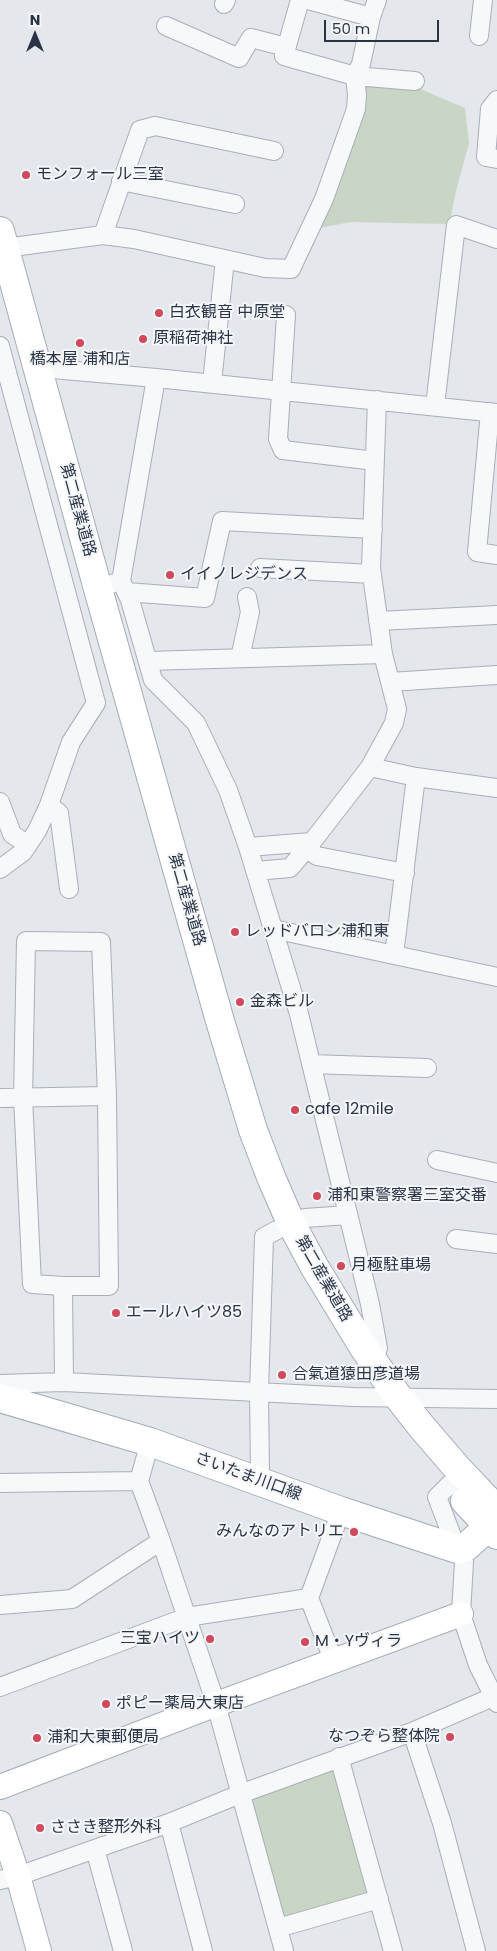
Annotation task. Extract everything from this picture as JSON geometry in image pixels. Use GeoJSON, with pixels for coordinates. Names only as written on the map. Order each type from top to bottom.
{"type":"FeatureCollection","features":[{"type":"Feature","properties":{"kind":"main road","name":"第二産業道路"},"geometry":{"type":"LineString","coordinates":[[3,239],[39,371],[115,587],[240,1088],[271,1177],[284,1226],[330,1326],[388,1397],[450,1484],[494,1523]]}},
{"type":"Feature","properties":{"kind":"main road","name":"第二産業道路"},"geometry":{"type":"LineString","coordinates":[[0,298],[80,594],[221,1083],[256,1183],[284,1226],[314,1266],[374,1362],[388,1397],[458,1469],[494,1523]]}},
{"type":"Feature","properties":{"kind":"main road","name":"さいたま川口線"},"geometry":{"type":"LineString","coordinates":[[0,1398],[150,1442],[341,1511],[459,1549]]}},
{"type":"Feature","properties":{"kind":"main road"},"geometry":{"type":"LineString","coordinates":[[459,1549],[494,1523]]}},
{"type":"Feature","properties":{"kind":"street"},"geometry":{"type":"LineString","coordinates":[[300,0],[284,56],[355,76],[415,81]]}},
{"type":"Feature","properties":{"kind":"street"},"geometry":{"type":"LineString","coordinates":[[308,0],[371,17]]}},
{"type":"Feature","properties":{"kind":"street"},"geometry":{"type":"LineString","coordinates":[[3,239],[103,235],[134,239],[265,268],[292,269],[324,199],[356,108],[358,96],[355,76],[365,48],[371,17],[377,0]]}},
{"type":"Feature","properties":{"kind":"street"},"geometry":{"type":"LineString","coordinates":[[479,36],[483,0]]}},
{"type":"Feature","properties":{"kind":"street"},"geometry":{"type":"LineString","coordinates":[[166,26],[239,58],[251,38],[286,47]]}},
{"type":"Feature","properties":{"kind":"street"},"geometry":{"type":"LineString","coordinates":[[497,100],[490,109],[486,157],[497,158]]}},
{"type":"Feature","properties":{"kind":"street"},"geometry":{"type":"LineString","coordinates":[[103,235],[140,130],[155,126],[274,151]]}},
{"type":"Feature","properties":{"kind":"street"},"geometry":{"type":"LineString","coordinates":[[121,181],[235,204]]}},
{"type":"Feature","properties":{"kind":"street"},"geometry":{"type":"LineString","coordinates":[[435,406],[456,225],[497,239]]}},
{"type":"Feature","properties":{"kind":"street"},"geometry":{"type":"LineString","coordinates":[[212,383],[225,259]]}},
{"type":"Feature","properties":{"kind":"street"},"geometry":{"type":"LineString","coordinates":[[286,315],[278,439],[282,450],[375,461]]}},
{"type":"Feature","properties":{"kind":"street"},"geometry":{"type":"LineString","coordinates":[[0,346],[96,703],[72,742],[49,805],[28,846],[0,869]]}},
{"type":"Feature","properties":{"kind":"street"},"geometry":{"type":"LineString","coordinates":[[39,371],[52,369],[212,383],[494,413],[477,552],[497,555]]}},
{"type":"Feature","properties":{"kind":"street"},"geometry":{"type":"LineString","coordinates":[[156,378],[115,587],[148,661],[153,680],[196,723],[228,790],[248,847],[298,1014],[370,1304],[378,1348],[374,1362]]}},
{"type":"Feature","properties":{"kind":"street"},"geometry":{"type":"LineString","coordinates":[[255,871],[290,868],[370,768],[394,723],[397,709],[383,654],[372,574],[377,400]]}},
{"type":"Feature","properties":{"kind":"street"},"geometry":{"type":"LineString","coordinates":[[115,587],[205,598],[222,521],[373,529]]}},
{"type":"Feature","properties":{"kind":"street"},"geometry":{"type":"LineString","coordinates":[[260,568],[372,574]]}},
{"type":"Feature","properties":{"kind":"street"},"geometry":{"type":"LineString","coordinates":[[240,658],[250,612],[248,597]]}},
{"type":"Feature","properties":{"kind":"street"},"geometry":{"type":"LineString","coordinates":[[378,621],[497,615]]}},
{"type":"Feature","properties":{"kind":"street"},"geometry":{"type":"LineString","coordinates":[[148,661],[383,654]]}},
{"type":"Feature","properties":{"kind":"street"},"geometry":{"type":"LineString","coordinates":[[390,682],[497,675]]}},
{"type":"Feature","properties":{"kind":"street"},"geometry":{"type":"LineString","coordinates":[[370,768],[416,777],[497,788]]}},
{"type":"Feature","properties":{"kind":"street"},"geometry":{"type":"LineString","coordinates":[[394,955],[416,777]]}},
{"type":"Feature","properties":{"kind":"street"},"geometry":{"type":"LineString","coordinates":[[0,802],[12,834],[28,846]]}},
{"type":"Feature","properties":{"kind":"street"},"geometry":{"type":"LineString","coordinates":[[49,805],[60,813],[69,889]]}},
{"type":"Feature","properties":{"kind":"street"},"geometry":{"type":"LineString","coordinates":[[248,847],[310,845]]}},
{"type":"Feature","properties":{"kind":"street"},"geometry":{"type":"LineString","coordinates":[[310,845],[317,856],[405,873]]}},
{"type":"Feature","properties":{"kind":"street"},"geometry":{"type":"LineString","coordinates":[[273,929],[497,977]]}},
{"type":"Feature","properties":{"kind":"street"},"geometry":{"type":"LineString","coordinates":[[26,941],[101,942],[107,1096],[109,1286],[32,1284],[23,1098],[26,941]]}},
{"type":"Feature","properties":{"kind":"street"},"geometry":{"type":"LineString","coordinates":[[311,1064],[427,1068]]}},
{"type":"Feature","properties":{"kind":"street"},"geometry":{"type":"LineString","coordinates":[[0,1098],[107,1096]]}},
{"type":"Feature","properties":{"kind":"street"},"geometry":{"type":"LineString","coordinates":[[436,1160],[497,1173]]}},
{"type":"Feature","properties":{"kind":"street"},"geometry":{"type":"LineString","coordinates":[[258,1480],[260,1474],[259,1392],[264,1237],[284,1226],[305,1218],[348,1215]]}},
{"type":"Feature","properties":{"kind":"street"},"geometry":{"type":"LineString","coordinates":[[456,1239],[497,1244]]}},
{"type":"Feature","properties":{"kind":"street"},"geometry":{"type":"LineString","coordinates":[[63,1286],[64,1382]]}},
{"type":"Feature","properties":{"kind":"street"},"geometry":{"type":"LineString","coordinates":[[0,1384],[64,1382],[259,1392],[497,1399]]}},
{"type":"Feature","properties":{"kind":"street"},"geometry":{"type":"LineString","coordinates":[[150,1442],[139,1481],[216,1704],[284,1951]]}},
{"type":"Feature","properties":{"kind":"street"},"geometry":{"type":"LineString","coordinates":[[0,1483],[139,1481]]}},
{"type":"Feature","properties":{"kind":"street"},"geometry":{"type":"LineString","coordinates":[[9,1878],[169,1823],[240,1794],[496,1700],[478,1665],[461,1614],[464,1562],[437,1497],[450,1484]]}},
{"type":"Feature","properties":{"kind":"street"},"geometry":{"type":"LineString","coordinates":[[334,1662],[309,1598],[341,1511]]}},
{"type":"Feature","properties":{"kind":"street"},"geometry":{"type":"LineString","coordinates":[[0,1605],[72,1599],[161,1541]]}},
{"type":"Feature","properties":{"kind":"street"},"geometry":{"type":"LineString","coordinates":[[0,1687],[187,1617],[309,1598]]}},
{"type":"Feature","properties":{"kind":"street"},"geometry":{"type":"LineString","coordinates":[[0,1788],[216,1704],[461,1614]]}},
{"type":"Feature","properties":{"kind":"street"},"geometry":{"type":"LineString","coordinates":[[412,1732],[442,1823],[476,1951]]}},
{"type":"Feature","properties":{"kind":"street"},"geometry":{"type":"LineString","coordinates":[[339,1757],[393,1951]]}},
{"type":"Feature","properties":{"kind":"street"},"geometry":{"type":"LineString","coordinates":[[0,1823],[9,1878],[39,1951]]}},
{"type":"Feature","properties":{"kind":"street"},"geometry":{"type":"LineString","coordinates":[[169,1823],[203,1951]]}},
{"type":"Feature","properties":{"kind":"street"},"geometry":{"type":"LineString","coordinates":[[95,1849],[123,1951]]}},
{"type":"Feature","properties":{"kind":"street"},"geometry":{"type":"LineString","coordinates":[[278,1928],[379,1899]]}},
{"type":"Feature","properties":{"kind":"green space"},"geometry":{"type":"Polygon","coordinates":[[[397,79],[465,108],[469,143],[448,224],[351,222],[313,229],[364,87],[397,79]]]}},
{"type":"Feature","properties":{"kind":"green space"},"geometry":{"type":"Polygon","coordinates":[[[330,1768],[337,1772],[370,1892],[365,1899],[282,1918],[249,1804],[255,1796],[330,1768]]]}},
{"type":"Feature","properties":{"kind":"place","name":"モンフォール三室"},"geometry":{"type":"Point","coordinates":[26,175]}},
{"type":"Feature","properties":{"kind":"place","name":"白衣観音 中原堂"},"geometry":{"type":"Point","coordinates":[159,313]}},
{"type":"Feature","properties":{"kind":"place","name":"原稲荷神社"},"geometry":{"type":"Point","coordinates":[143,339]}},
{"type":"Feature","properties":{"kind":"place","name":"橋本屋 浦和店"},"geometry":{"type":"Point","coordinates":[80,343]}},
{"type":"Feature","properties":{"kind":"place","name":"イイノレジデンス"},"geometry":{"type":"Point","coordinates":[170,575]}},
{"type":"Feature","properties":{"kind":"place","name":"レッドバロン浦和東"},"geometry":{"type":"Point","coordinates":[235,932]}},
{"type":"Feature","properties":{"kind":"place","name":"金森ビル"},"geometry":{"type":"Point","coordinates":[240,1002]}},
{"type":"Feature","properties":{"kind":"place","name":"cafe 12mile"},"geometry":{"type":"Point","coordinates":[295,1110]}},
{"type":"Feature","properties":{"kind":"place","name":"浦和東警察署三室交番"},"geometry":{"type":"Point","coordinates":[317,1196]}},
{"type":"Feature","properties":{"kind":"place","name":"月極駐車場"},"geometry":{"type":"Point","coordinates":[341,1266]}},
{"type":"Feature","properties":{"kind":"place","name":"エールハイツ85"},"geometry":{"type":"Point","coordinates":[116,1313]}},
{"type":"Feature","properties":{"kind":"place","name":"合氣道猿田彦道場"},"geometry":{"type":"Point","coordinates":[282,1375]}},
{"type":"Feature","properties":{"kind":"place","name":"みんなのアトリエ"},"geometry":{"type":"Point","coordinates":[354,1532]}},
{"type":"Feature","properties":{"kind":"place","name":"三宝ハイツ"},"geometry":{"type":"Point","coordinates":[210,1639]}},
{"type":"Feature","properties":{"kind":"place","name":"M・Yヴィラ"},"geometry":{"type":"Point","coordinates":[305,1642]}},
{"type":"Feature","properties":{"kind":"place","name":"ポピー薬局大東店"},"geometry":{"type":"Point","coordinates":[106,1704]}},
{"type":"Feature","properties":{"kind":"place","name":"なつぞら整体院"},"geometry":{"type":"Point","coordinates":[450,1737]}},
{"type":"Feature","properties":{"kind":"place","name":"浦和大東郵便局"},"geometry":{"type":"Point","coordinates":[37,1738]}},
{"type":"Feature","properties":{"kind":"place","name":"ささき整形外科"},"geometry":{"type":"Point","coordinates":[40,1828]}}]}
